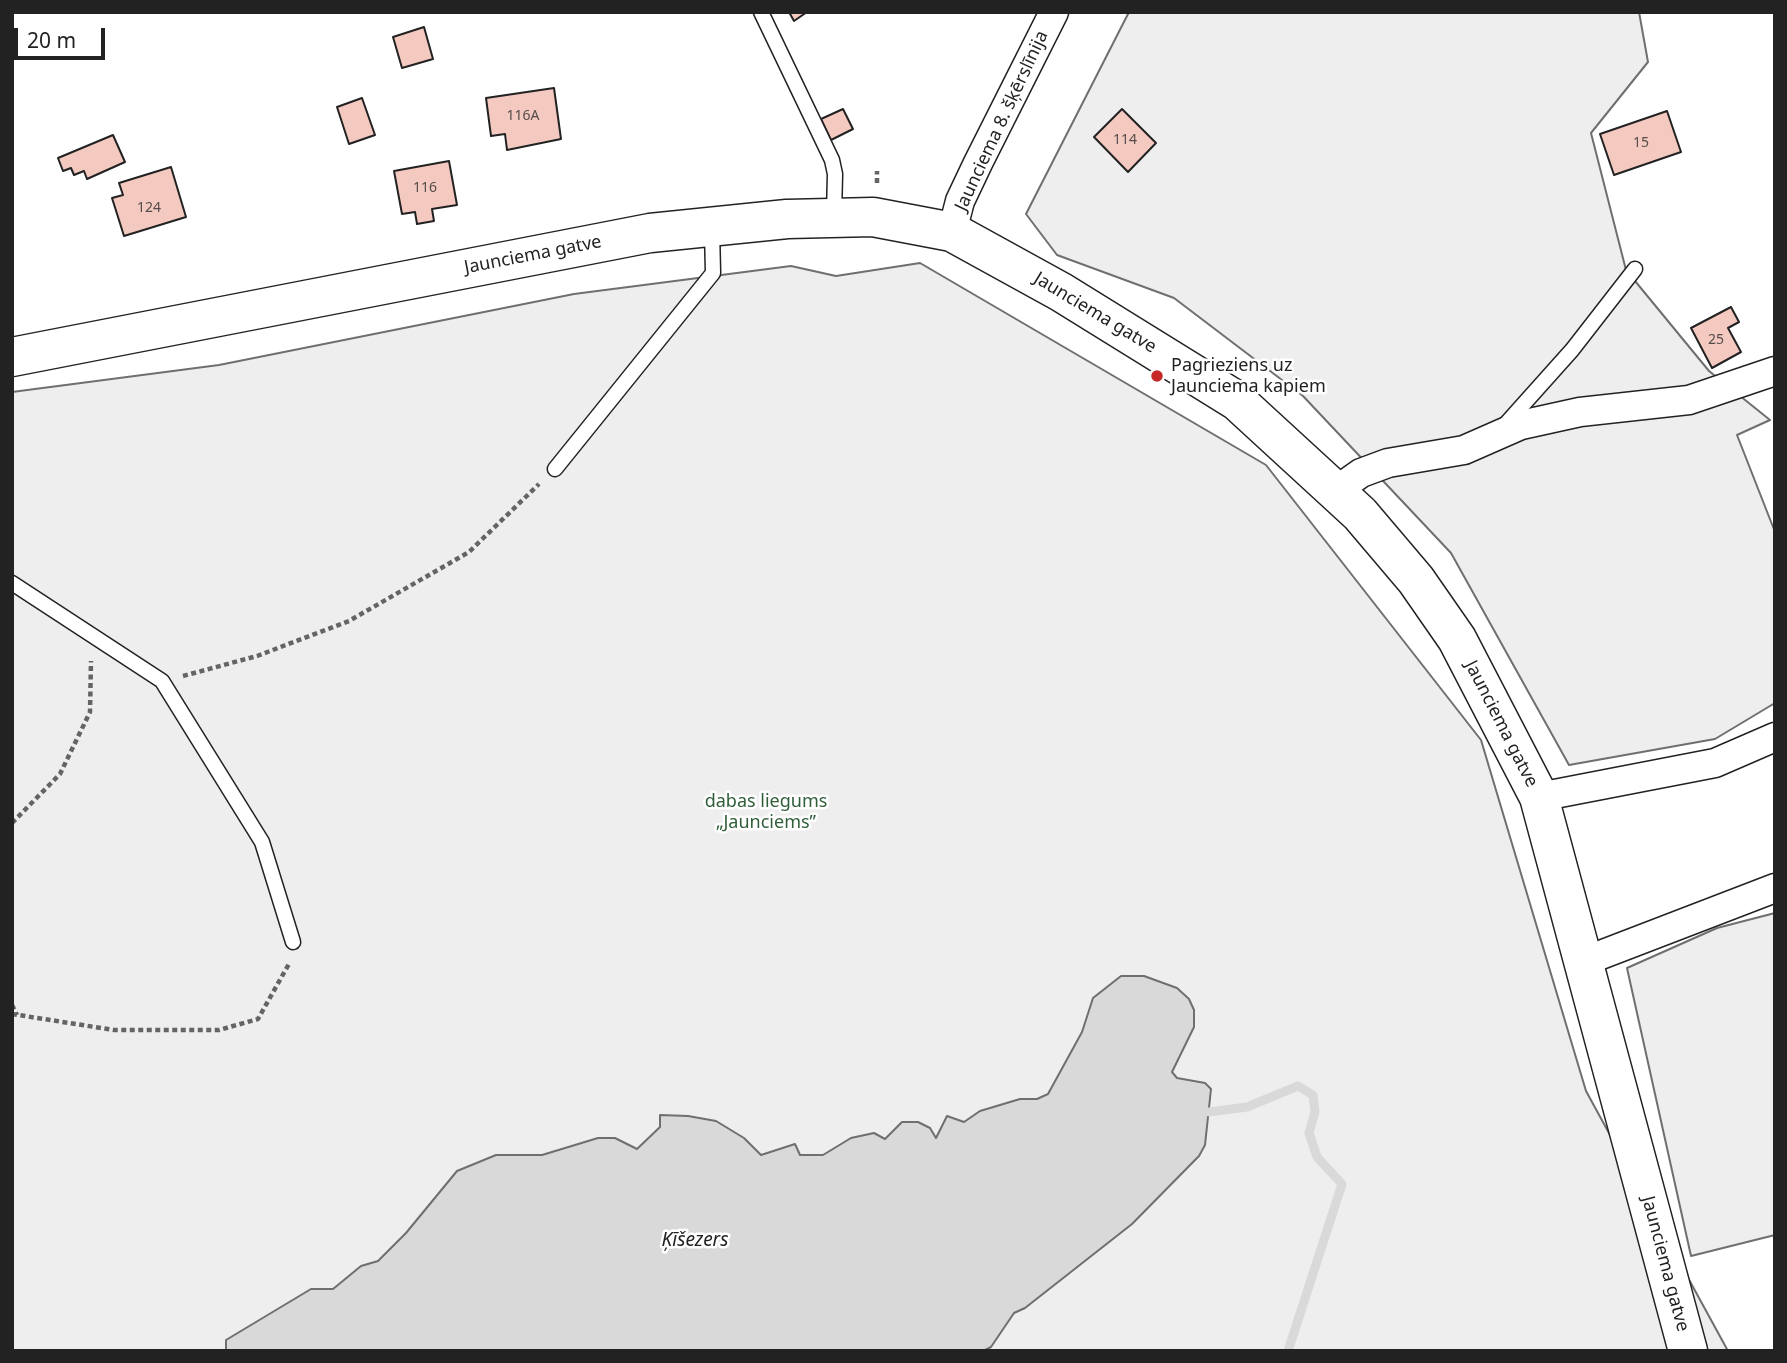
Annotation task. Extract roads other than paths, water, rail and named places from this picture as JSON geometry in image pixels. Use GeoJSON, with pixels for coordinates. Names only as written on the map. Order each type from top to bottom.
{"type":"FeatureCollection","features":[{"type":"Feature","properties":{"kind":"main road","name":"Jaunciema gatve"},"geometry":{"type":"LineString","coordinates":[[12,357],[650,233],[834,217],[873,217],[952,232],[1061,292],[1237,401],[1338,490],[1416,580],[1457,639],[1539,797],[1688,1351]]}},
{"type":"Feature","properties":{"kind":"street","name":"Jaunciema 8. šķērslīnija"},"geometry":{"type":"LineString","coordinates":[[952,232],[960,201],[1054,12]]}},
{"type":"Feature","properties":{"kind":"street"},"geometry":{"type":"LineString","coordinates":[[1338,490],[1361,473],[1379,466],[1464,450],[1496,434],[1580,412],[1689,400],[1775,371]]}},
{"type":"Feature","properties":{"kind":"street"},"geometry":{"type":"LineString","coordinates":[[1539,797],[1714,763],[1775,737]]}},
{"type":"Feature","properties":{"kind":"street"},"geometry":{"type":"LineString","coordinates":[[1585,961],[1775,888]]}},
{"type":"Feature","properties":{"kind":"lane"},"geometry":{"type":"LineString","coordinates":[[761,12],[832,160],[835,174],[834,217]]}},
{"type":"Feature","properties":{"kind":"lane"},"geometry":{"type":"LineString","coordinates":[[555,469],[713,273],[712,226]]}},
{"type":"Feature","properties":{"kind":"lane"},"geometry":{"type":"LineString","coordinates":[[1496,434],[1572,350],[1635,270]]}},
{"type":"Feature","properties":{"kind":"lane"},"geometry":{"type":"LineString","coordinates":[[12,583],[162,681],[262,842],[293,942]]}},
{"type":"Feature","properties":{"kind":"water","name":"Ķīšezers"},"geometry":{"type":"Polygon","coordinates":[[[1121,976],[1144,976],[1177,988],[1189,999],[1194,1010],[1194,1027],[1172,1072],[1177,1078],[1205,1083],[1211,1089],[1205,1145],[1199,1156],[1132,1224],[1025,1308],[1014,1313],[991,1347],[983,1351],[226,1351],[226,1340],[311,1289],[333,1289],[361,1266],[378,1261],[406,1233],[457,1171],[496,1155],[542,1155],[598,1138],[615,1138],[637,1149],[660,1127],[660,1115],[716,1121],[744,1138],[761,1155],[795,1144],[800,1155],[823,1155],[851,1138],[874,1133],[885,1139],[902,1122],[918,1122],[930,1128],[936,1138],[947,1116],[964,1122],[980,1111],[1020,1099],[1037,1099],[1048,1094],[1082,1032],[1093,998],[1121,976]]]}},
{"type":"Feature","properties":{"kind":"waterway"},"geometry":{"type":"LineString","coordinates":[[1209,1112],[1247,1107],[1298,1086],[1313,1095],[1315,1112],[1309,1133],[1317,1157],[1342,1184],[1288,1351]]}},
{"type":"Feature","properties":{"kind":"place","name":"Pagrieziens uz Jaunciema kapiem"},"geometry":{"type":"Point","coordinates":[1157,376]}},
{"type":"Feature","properties":{"kind":"park label","name":"dabas liegums „Jaunciems”"},"geometry":{"type":"Point","coordinates":[766,812]}}]}
